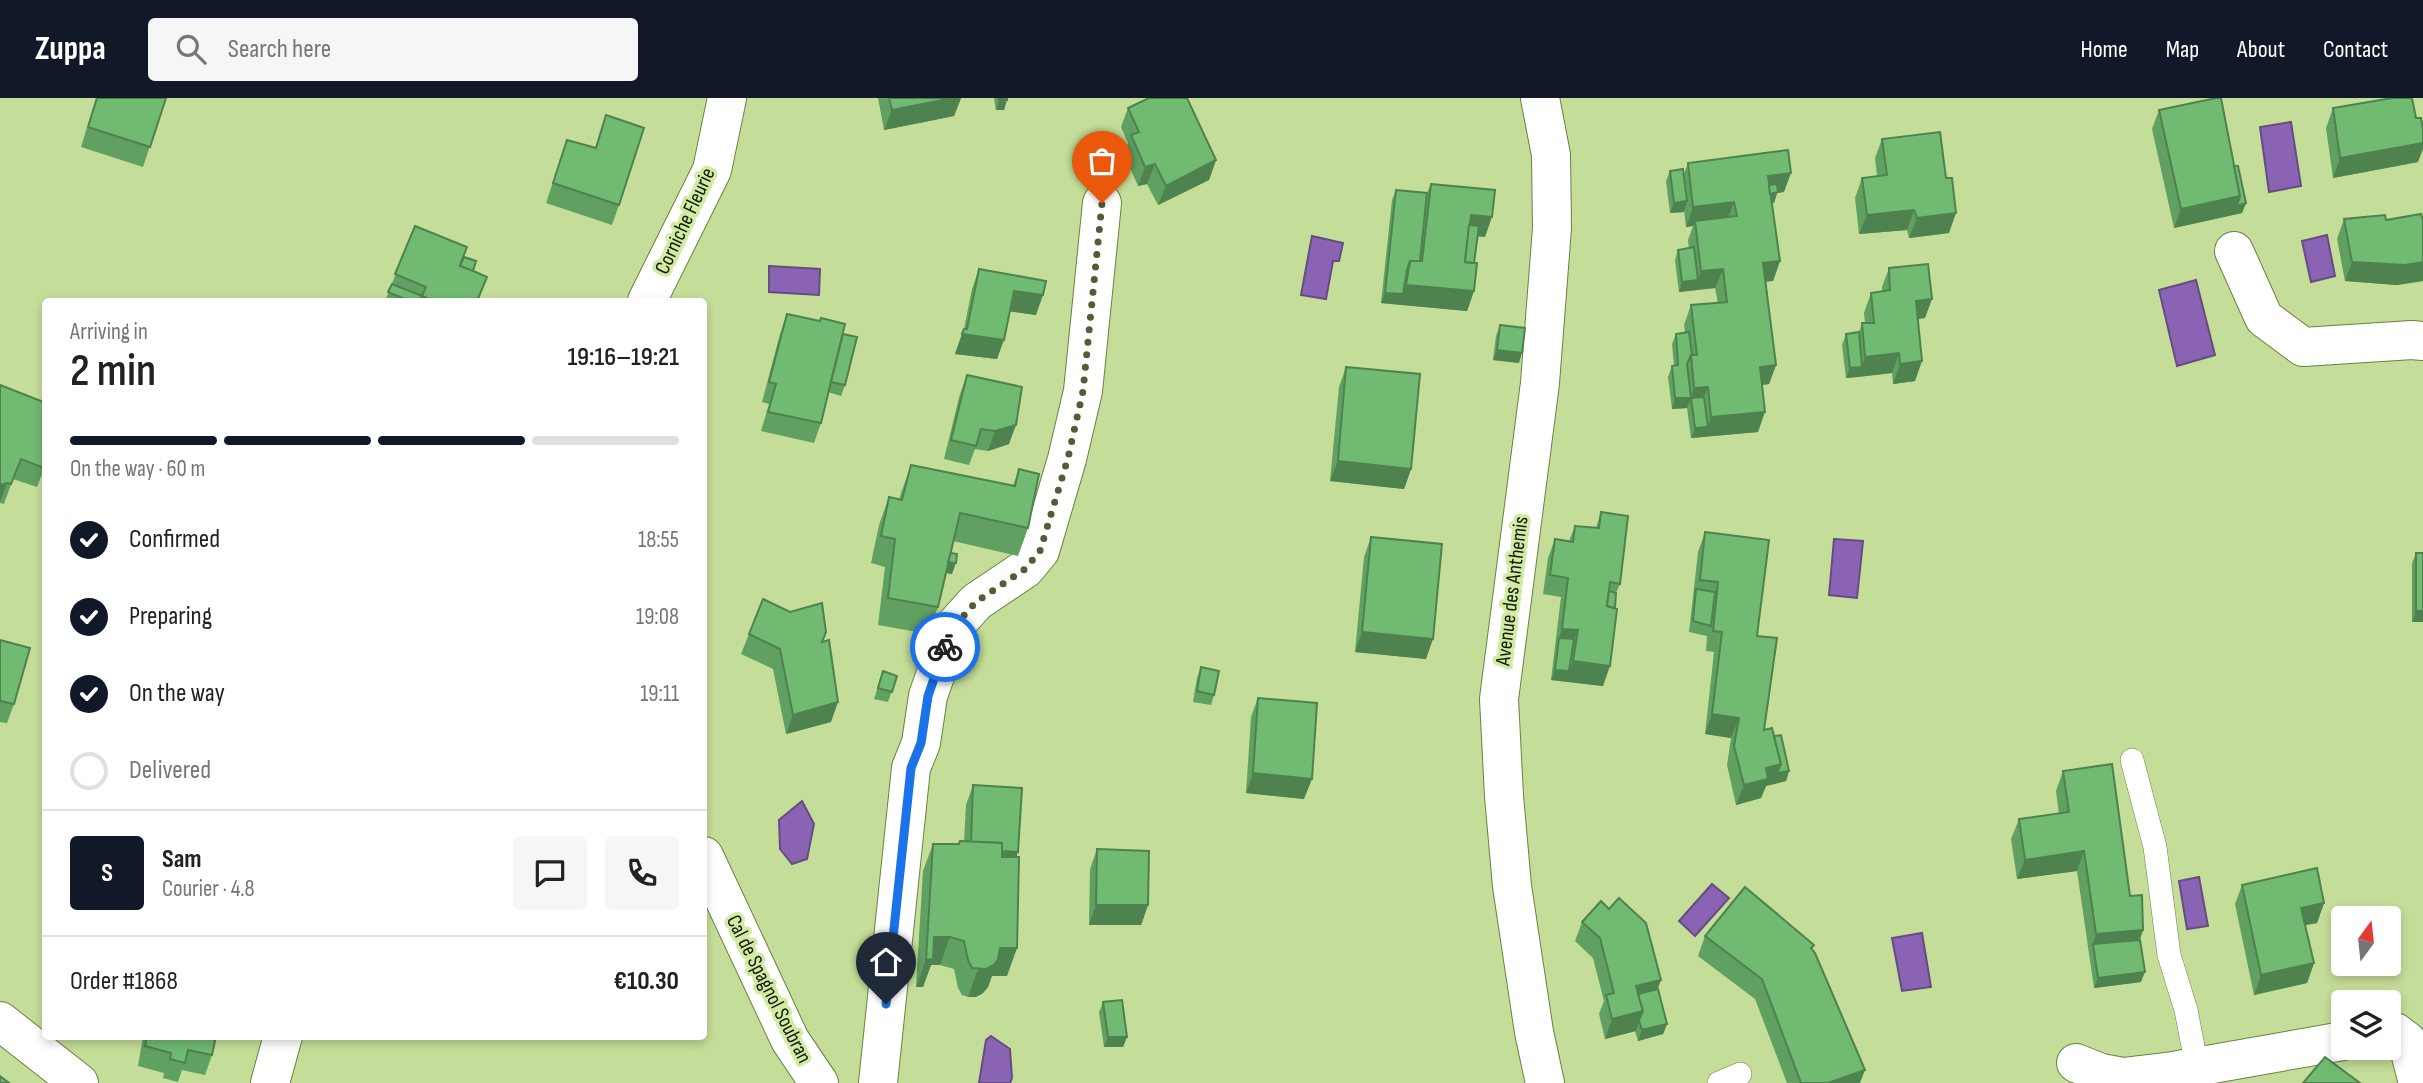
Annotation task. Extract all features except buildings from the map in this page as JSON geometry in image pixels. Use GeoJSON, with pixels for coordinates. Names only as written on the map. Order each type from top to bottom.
{"type":"FeatureCollection","features":[{"type":"Feature","properties":{"kind":"street","name":"Corniche Fleurie"},"geometry":{"type":"LineString","coordinates":[[648,298],[712,170],[727,98]]}},
{"type":"Feature","properties":{"kind":"street","name":"Avenue des Anthemis"},"geometry":{"type":"LineString","coordinates":[[1540,98],[1551,155],[1552,228],[1540,383],[1499,699],[1512,886],[1534,1032],[1545,1083]]}},
{"type":"Feature","properties":{"kind":"street"},"geometry":{"type":"LineString","coordinates":[[878,1083],[911,768],[921,743],[928,696],[951,630],[976,602],[1025,569],[1040,551],[1068,458],[1083,391],[1102,203]]}},
{"type":"Feature","properties":{"kind":"street"},"geometry":{"type":"LineString","coordinates":[[2234,251],[2264,317],[2302,347],[2423,341]]}},
{"type":"Feature","properties":{"kind":"street","name":"Cal de Spagnol Soubran"},"geometry":{"type":"LineString","coordinates":[[707,862],[790,1040],[819,1083]]}},
{"type":"Feature","properties":{"kind":"street"},"geometry":{"type":"LineString","coordinates":[[0,1021],[79,1083]]}},
{"type":"Feature","properties":{"kind":"street"},"geometry":{"type":"LineString","coordinates":[[2401,1036],[2407,1041],[2418,1083]]}},
{"type":"Feature","properties":{"kind":"street"},"geometry":{"type":"LineString","coordinates":[[270,1083],[283,1040]]}},
{"type":"Feature","properties":{"kind":"street"},"geometry":{"type":"LineString","coordinates":[[2076,1063],[2101,1073],[2123,1077],[2331,1043]]}},
{"type":"Feature","properties":{"kind":"lane"},"geometry":{"type":"LineString","coordinates":[[2132,760],[2155,847],[2169,955],[2186,1010],[2197,1067]]}},
{"type":"Feature","properties":{"kind":"shaded area"},"geometry":{"type":"Polygon","coordinates":[[[2291,122],[2301,186],[2269,192],[2260,127],[2291,122]]]}},
{"type":"Feature","properties":{"kind":"shaded area"},"geometry":{"type":"Polygon","coordinates":[[[2327,235],[2335,276],[2311,282],[2302,241],[2327,235]]]}},
{"type":"Feature","properties":{"kind":"shaded area"},"geometry":{"type":"Polygon","coordinates":[[[1312,236],[1343,243],[1339,261],[1333,261],[1326,299],[1301,295],[1312,236]]]}},
{"type":"Feature","properties":{"kind":"shaded area"},"geometry":{"type":"Polygon","coordinates":[[[769,266],[820,269],[819,295],[769,292],[769,266]]]}},
{"type":"Feature","properties":{"kind":"shaded area"},"geometry":{"type":"Polygon","coordinates":[[[2196,280],[2215,355],[2177,366],[2159,290],[2196,280]]]}},
{"type":"Feature","properties":{"kind":"shaded area"},"geometry":{"type":"Polygon","coordinates":[[[1834,539],[1863,541],[1857,598],[1829,595],[1834,539]]]}},
{"type":"Feature","properties":{"kind":"shaded area"},"geometry":{"type":"Polygon","coordinates":[[[802,801],[814,824],[807,859],[792,864],[780,849],[779,820],[802,801]]]}},
{"type":"Feature","properties":{"kind":"shaded area"},"geometry":{"type":"Polygon","coordinates":[[[2199,877],[2208,926],[2187,929],[2179,881],[2199,877]]]}},
{"type":"Feature","properties":{"kind":"shaded area"},"geometry":{"type":"Polygon","coordinates":[[[1712,884],[1729,898],[1695,936],[1679,921],[1712,884]]]}},
{"type":"Feature","properties":{"kind":"shaded area"},"geometry":{"type":"Polygon","coordinates":[[[1922,933],[1931,987],[1902,991],[1892,938],[1922,933]]]}},
{"type":"Feature","properties":{"kind":"shaded area"},"geometry":{"type":"Polygon","coordinates":[[[991,1036],[1010,1049],[1010,1083],[979,1083],[986,1040],[991,1036]]]}},
{"type":"Feature","properties":{"kind":"way so far"},"geometry":{"type":"LineString","coordinates":[[945,647],[951,630],[976,602],[1025,569],[1040,551],[1068,458],[1083,391],[1102,203]]}},
{"type":"Feature","properties":{"kind":"route"},"geometry":{"type":"LineString","coordinates":[[886,1004],[911,768],[921,743],[928,696],[945,647]]}}]}
